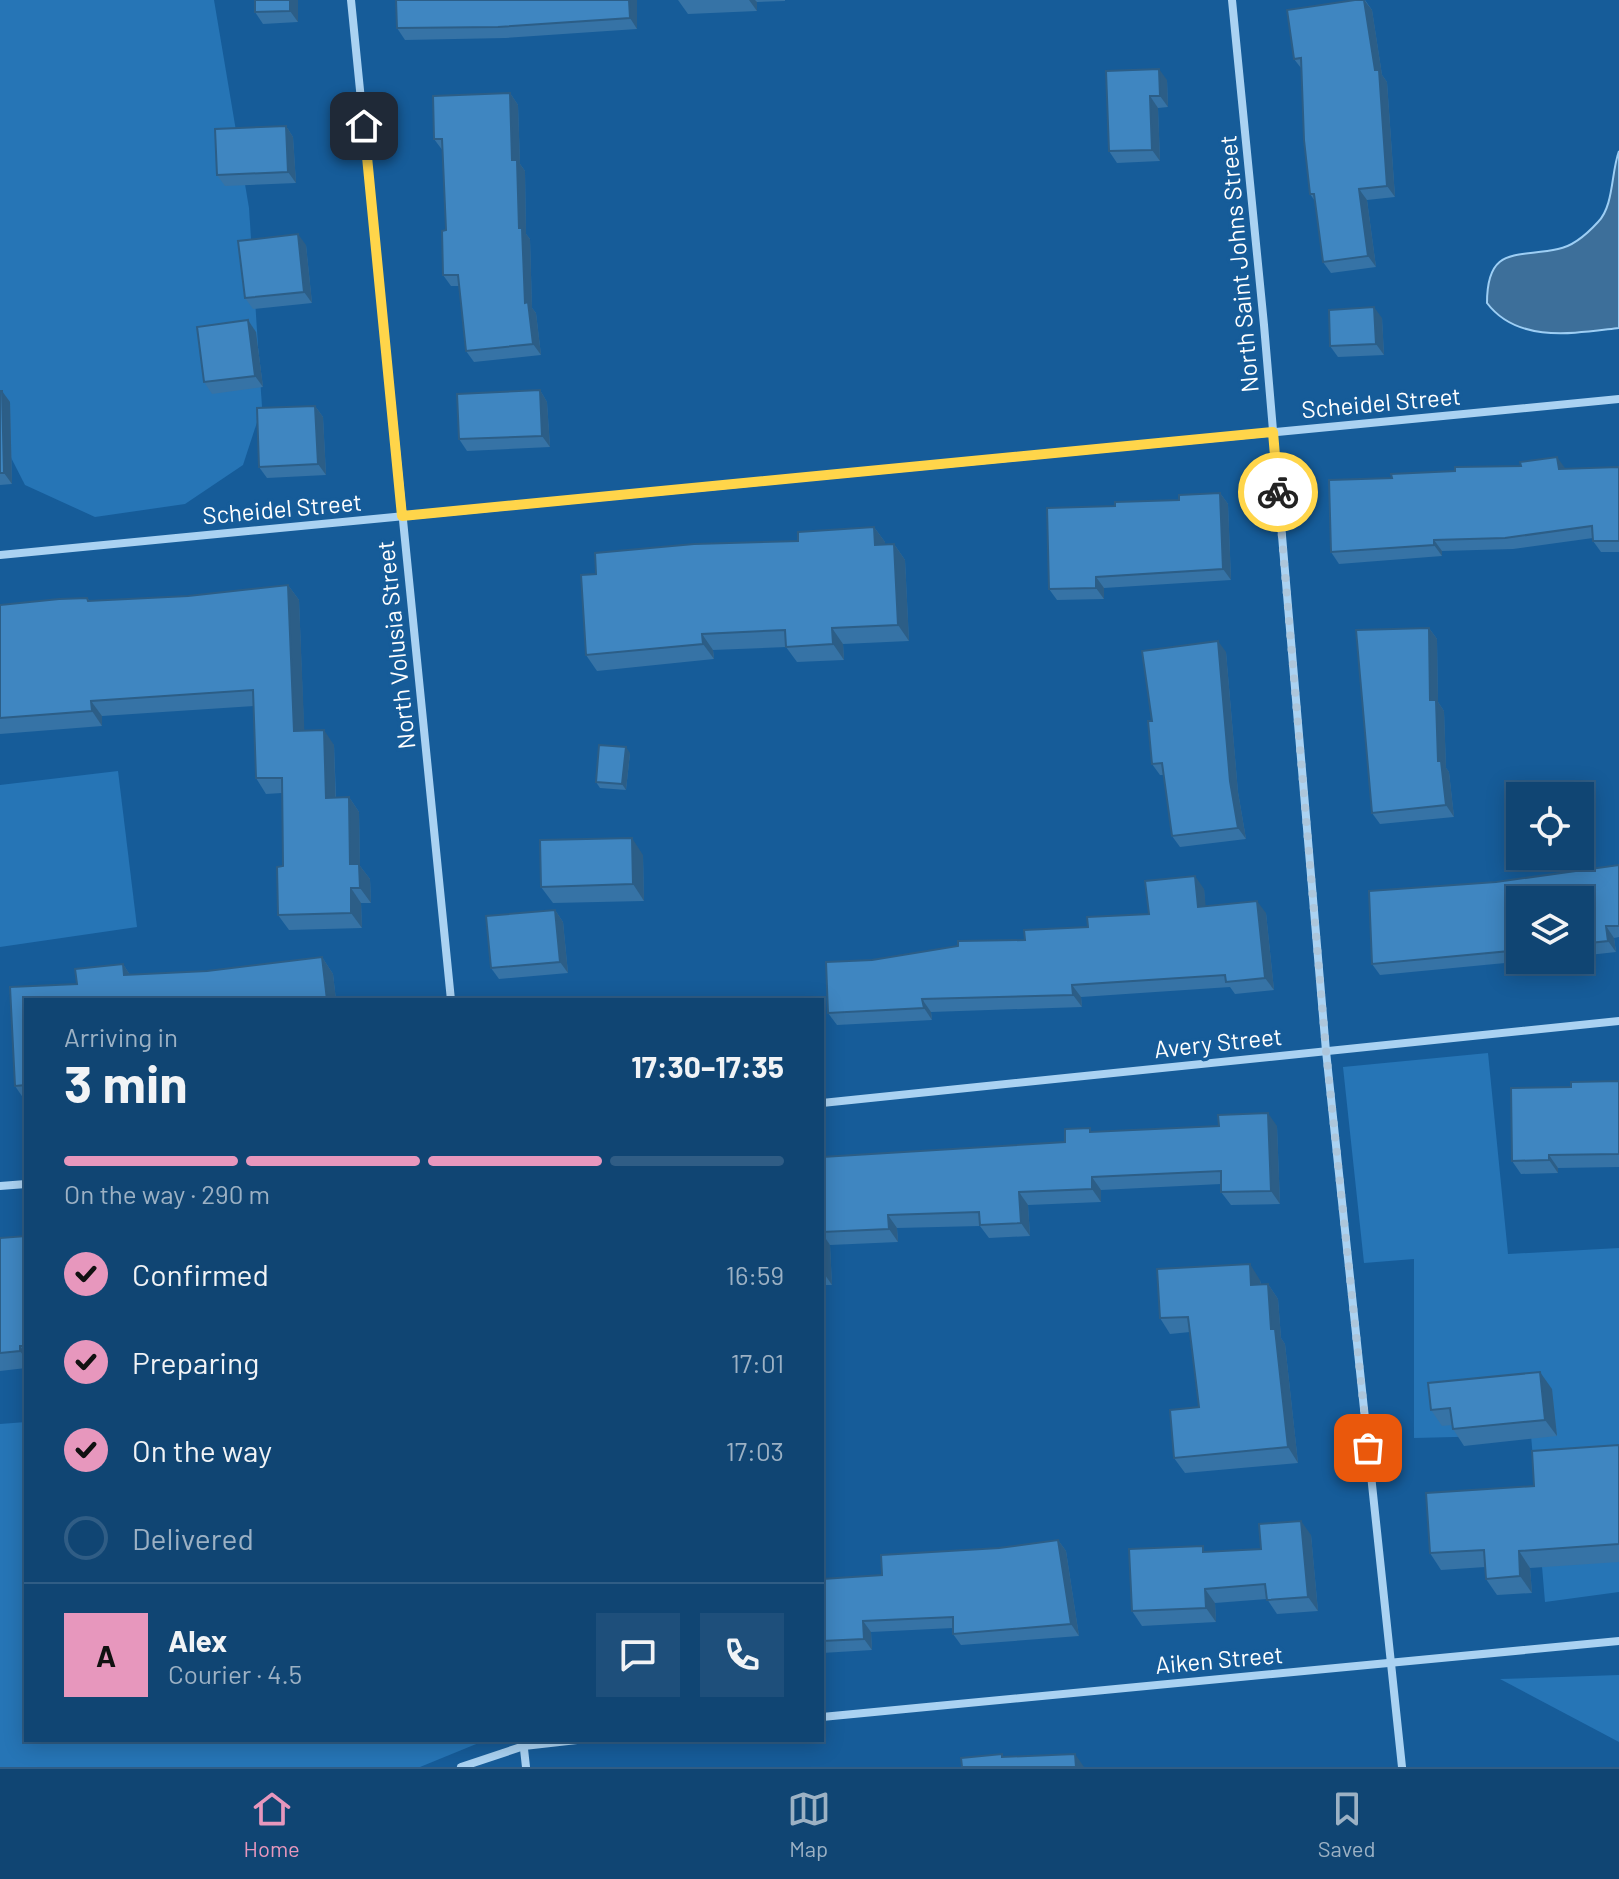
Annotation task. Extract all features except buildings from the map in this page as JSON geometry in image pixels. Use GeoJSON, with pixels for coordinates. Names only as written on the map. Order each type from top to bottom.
{"type":"FeatureCollection","features":[{"type":"Feature","properties":{"kind":"street","name":"North Volusia Street"},"geometry":{"type":"LineString","coordinates":[[351,0],[451,998]]}},
{"type":"Feature","properties":{"kind":"street","name":"North Saint Johns Street"},"geometry":{"type":"LineString","coordinates":[[1232,0],[1326,1051],[1402,1767]]}},
{"type":"Feature","properties":{"kind":"street","name":"Scheidel Street"},"geometry":{"type":"LineString","coordinates":[[0,555],[1619,399]]}},
{"type":"Feature","properties":{"kind":"street","name":"Avery Street"},"geometry":{"type":"LineString","coordinates":[[824,1103],[1619,1021]]}},
{"type":"Feature","properties":{"kind":"street"},"geometry":{"type":"LineString","coordinates":[[0,1186],[24,1184]]}},
{"type":"Feature","properties":{"kind":"street","name":"Aiken Street"},"geometry":{"type":"LineString","coordinates":[[824,1717],[1619,1641]]}},
{"type":"Feature","properties":{"kind":"street"},"geometry":{"type":"LineString","coordinates":[[461,1767],[523,1743],[526,1767]]}},
{"type":"Feature","properties":{"kind":"shaded area"},"geometry":{"type":"Polygon","coordinates":[[[0,0],[214,0],[249,208],[262,407],[243,465],[185,504],[95,517],[25,485],[0,436],[0,0]]]}},
{"type":"Feature","properties":{"kind":"shaded area"},"geometry":{"type":"Polygon","coordinates":[[[1619,151],[1619,328],[1548,333],[1515,325],[1500,316],[1487,303],[1492,271],[1507,258],[1564,247],[1590,230],[1607,207],[1619,151]]]}},
{"type":"Feature","properties":{"kind":"shaded area"},"geometry":{"type":"Polygon","coordinates":[[[118,771],[137,927],[0,947],[0,785],[118,771]]]}},
{"type":"Feature","properties":{"kind":"shaded area"},"geometry":{"type":"Polygon","coordinates":[[[1488,1053],[1508,1254],[1619,1248],[1619,1592],[1545,1602],[1531,1435],[1414,1438],[1414,1259],[1364,1263],[1343,1067],[1488,1053]]]}},
{"type":"Feature","properties":{"kind":"shaded area"},"geometry":{"type":"Polygon","coordinates":[[[24,1422],[24,1742],[481,1742],[420,1767],[0,1767],[0,1424],[24,1422]]]}},
{"type":"Feature","properties":{"kind":"shaded area"},"geometry":{"type":"Polygon","coordinates":[[[1619,1675],[1619,1742],[1500,1679],[1619,1675]]]}},
{"type":"Feature","properties":{"kind":"way so far"},"geometry":{"type":"LineString","coordinates":[[1278,492],[1326,1051],[1368,1448]]}},
{"type":"Feature","properties":{"kind":"route"},"geometry":{"type":"LineString","coordinates":[[364,126],[402,516],[1273,432],[1278,492]]}}]}
